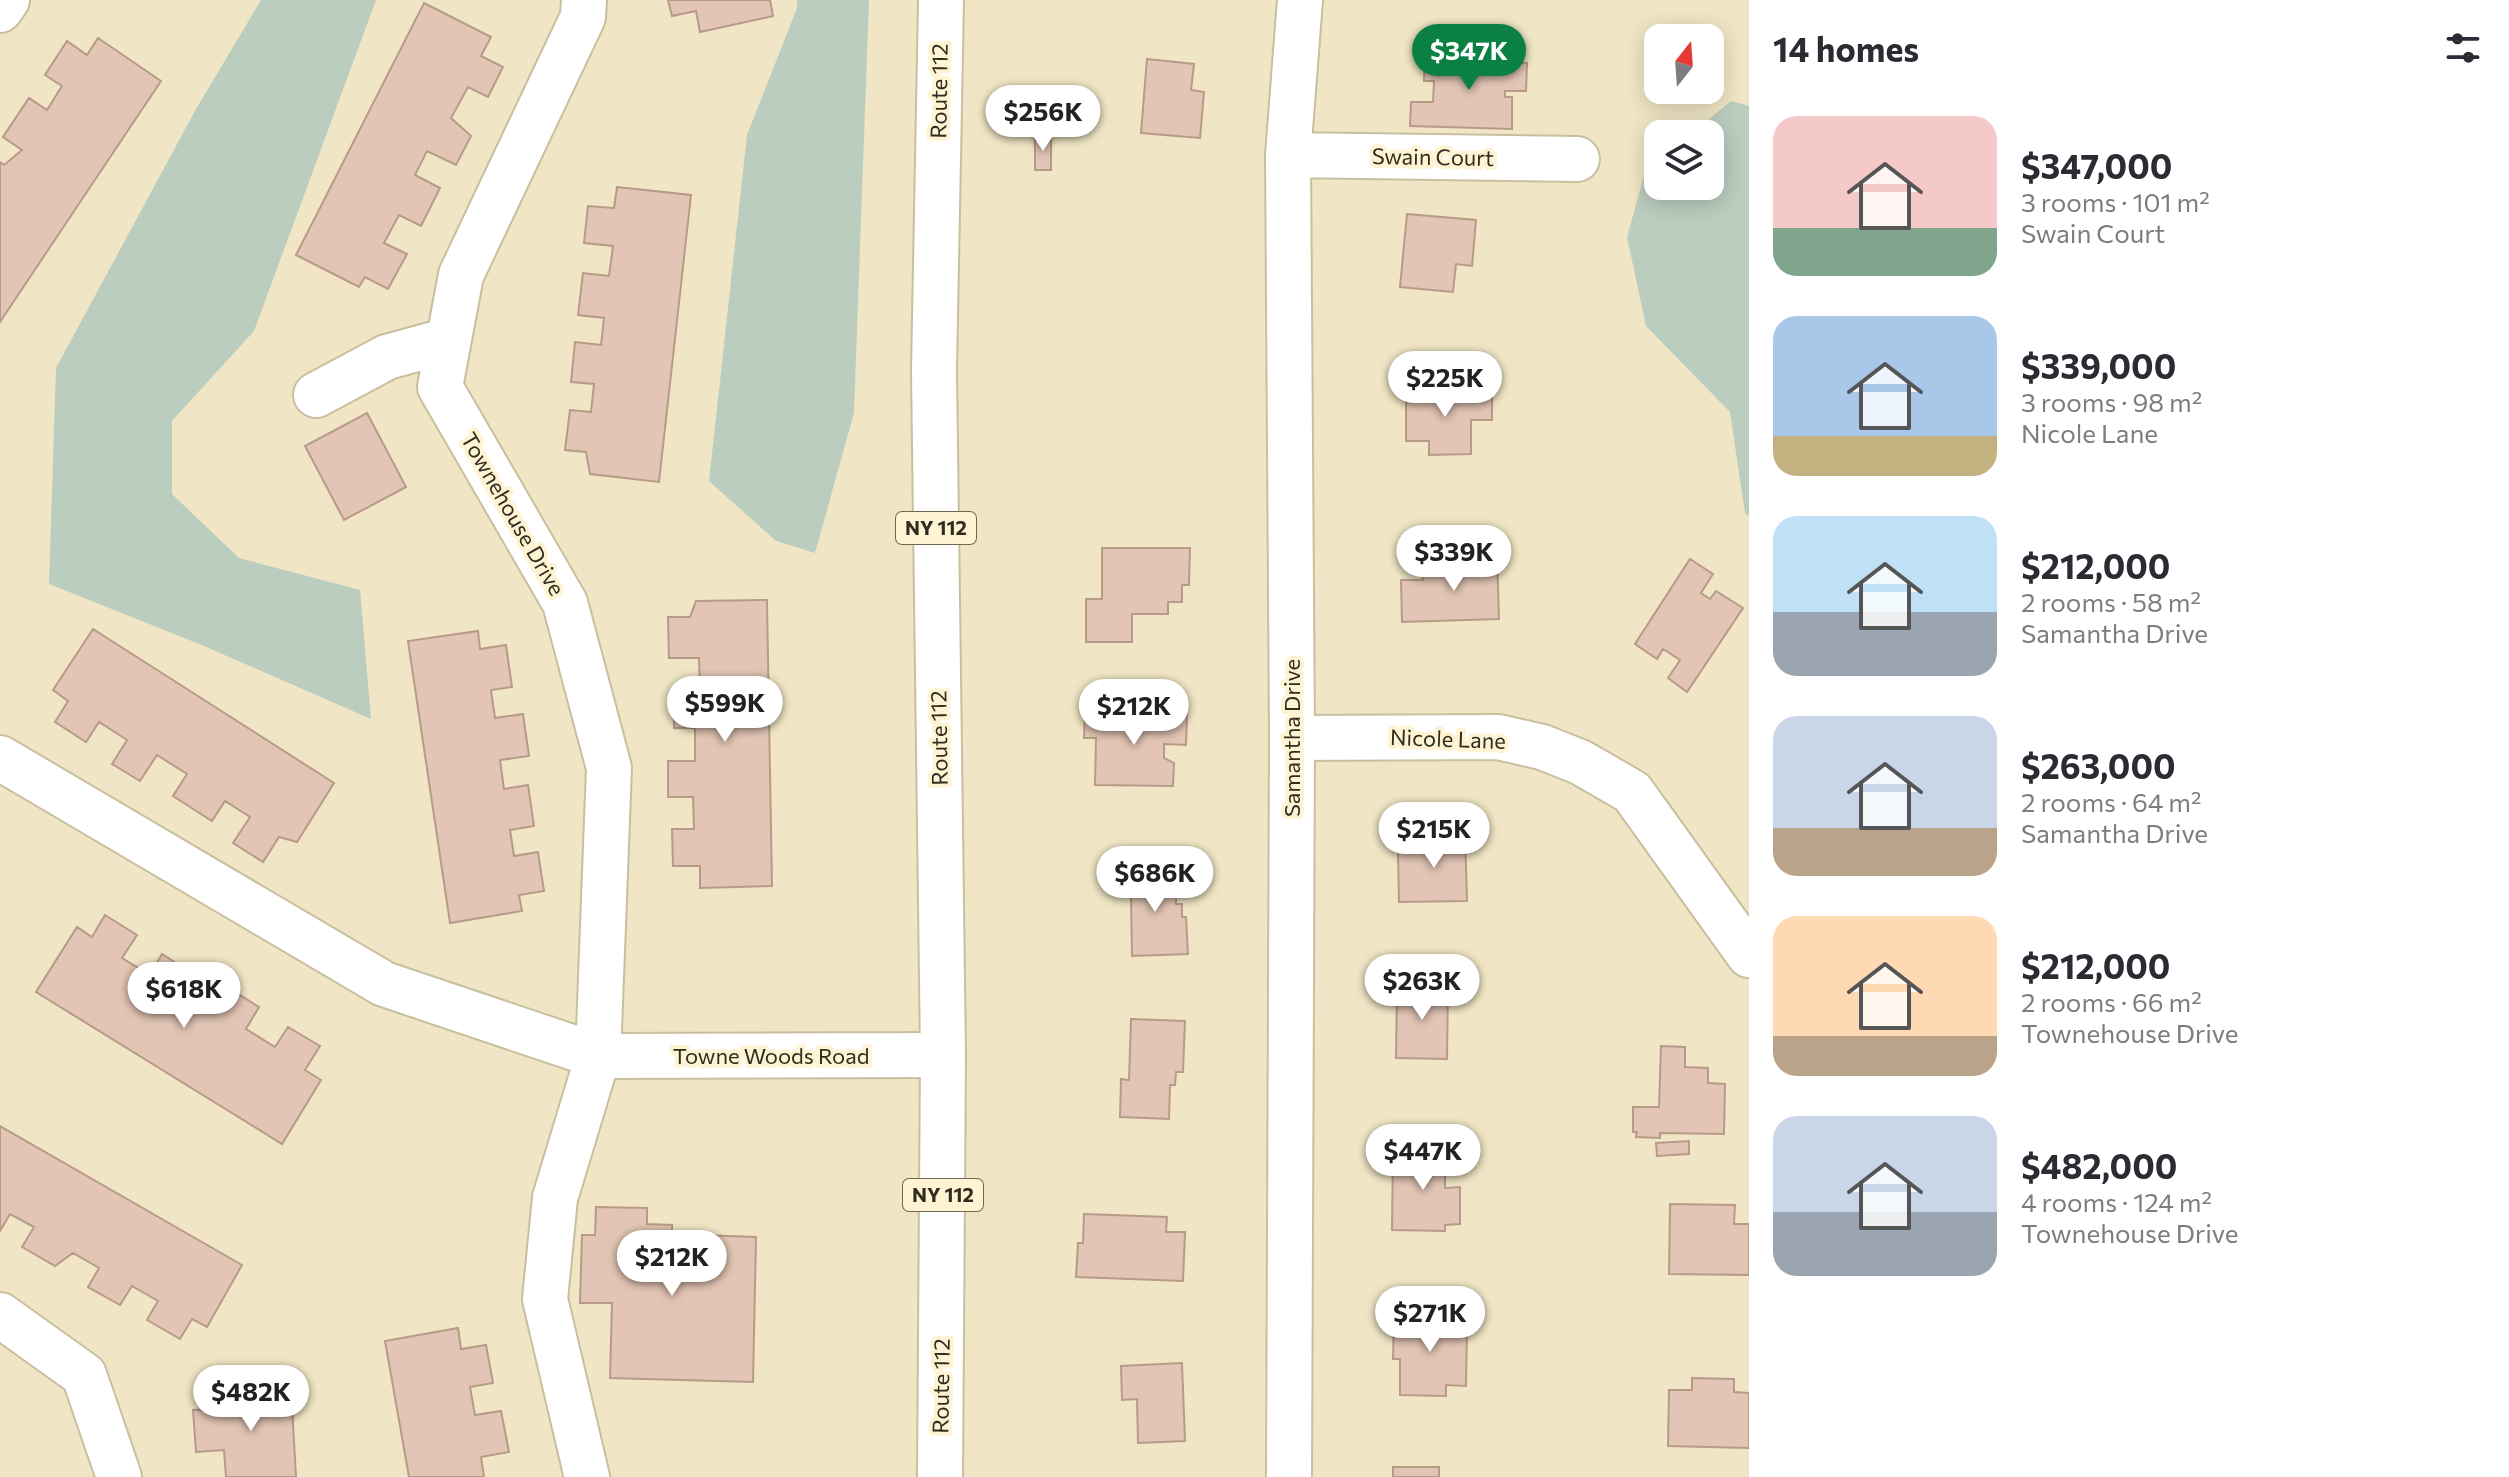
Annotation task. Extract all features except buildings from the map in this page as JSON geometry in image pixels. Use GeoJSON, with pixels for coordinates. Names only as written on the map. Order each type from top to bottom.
{"type":"FeatureCollection","features":[{"type":"Feature","properties":{"kind":"street"},"geometry":{"type":"LineString","coordinates":[[0,10],[7,0]]}},
{"type":"Feature","properties":{"kind":"street","name":"Townehouse Drive"},"geometry":{"type":"LineString","coordinates":[[584,0],[583,17],[461,275],[440,387],[565,603],[609,768],[598,1056],[555,1198],[545,1299],[587,1477]]}},
{"type":"Feature","properties":{"kind":"street","name":"Route 112"},"geometry":{"type":"LineString","coordinates":[[940,1477],[943,1055],[934,370],[941,0]]}},
{"type":"Feature","properties":{"kind":"street","name":"Samantha Drive"},"geometry":{"type":"LineString","coordinates":[[1289,1477],[1292,738],[1288,155],[1300,0]]}},
{"type":"Feature","properties":{"kind":"street","name":"Swain Court"},"geometry":{"type":"LineString","coordinates":[[1288,155],[1577,159]]}},
{"type":"Feature","properties":{"kind":"street"},"geometry":{"type":"LineString","coordinates":[[316,395],[387,357],[449,340]]}},
{"type":"Feature","properties":{"kind":"street","name":"Nicole Lane"},"geometry":{"type":"LineString","coordinates":[[1292,738],[1498,737],[1542,747],[1580,762],[1632,792],[1749,955]]}},
{"type":"Feature","properties":{"kind":"street"},"geometry":{"type":"LineString","coordinates":[[0,758],[384,984],[598,1056]]}},
{"type":"Feature","properties":{"kind":"street","name":"Towne Woods Road"},"geometry":{"type":"LineString","coordinates":[[598,1056],[943,1055]]}},
{"type":"Feature","properties":{"kind":"street"},"geometry":{"type":"LineString","coordinates":[[0,1315],[84,1375],[119,1477]]}},
{"type":"Feature","properties":{"kind":"green space"},"geometry":{"type":"Polygon","coordinates":[[[261,0],[376,0],[254,331],[172,421],[172,494],[239,558],[360,590],[371,719],[204,646],[49,584],[56,368],[196,109],[261,0]]]}},
{"type":"Feature","properties":{"kind":"green space"},"geometry":{"type":"Polygon","coordinates":[[[797,0],[869,0],[854,413],[815,553],[776,541],[709,481],[747,135],[797,8],[797,0]]]}},
{"type":"Feature","properties":{"kind":"green space"},"geometry":{"type":"Polygon","coordinates":[[[1731,101],[1749,106],[1749,516],[1745,513],[1730,412],[1646,326],[1627,237],[1644,176],[1644,200],[1724,200],[1724,120],[1708,120],[1731,101]]]}}]}
